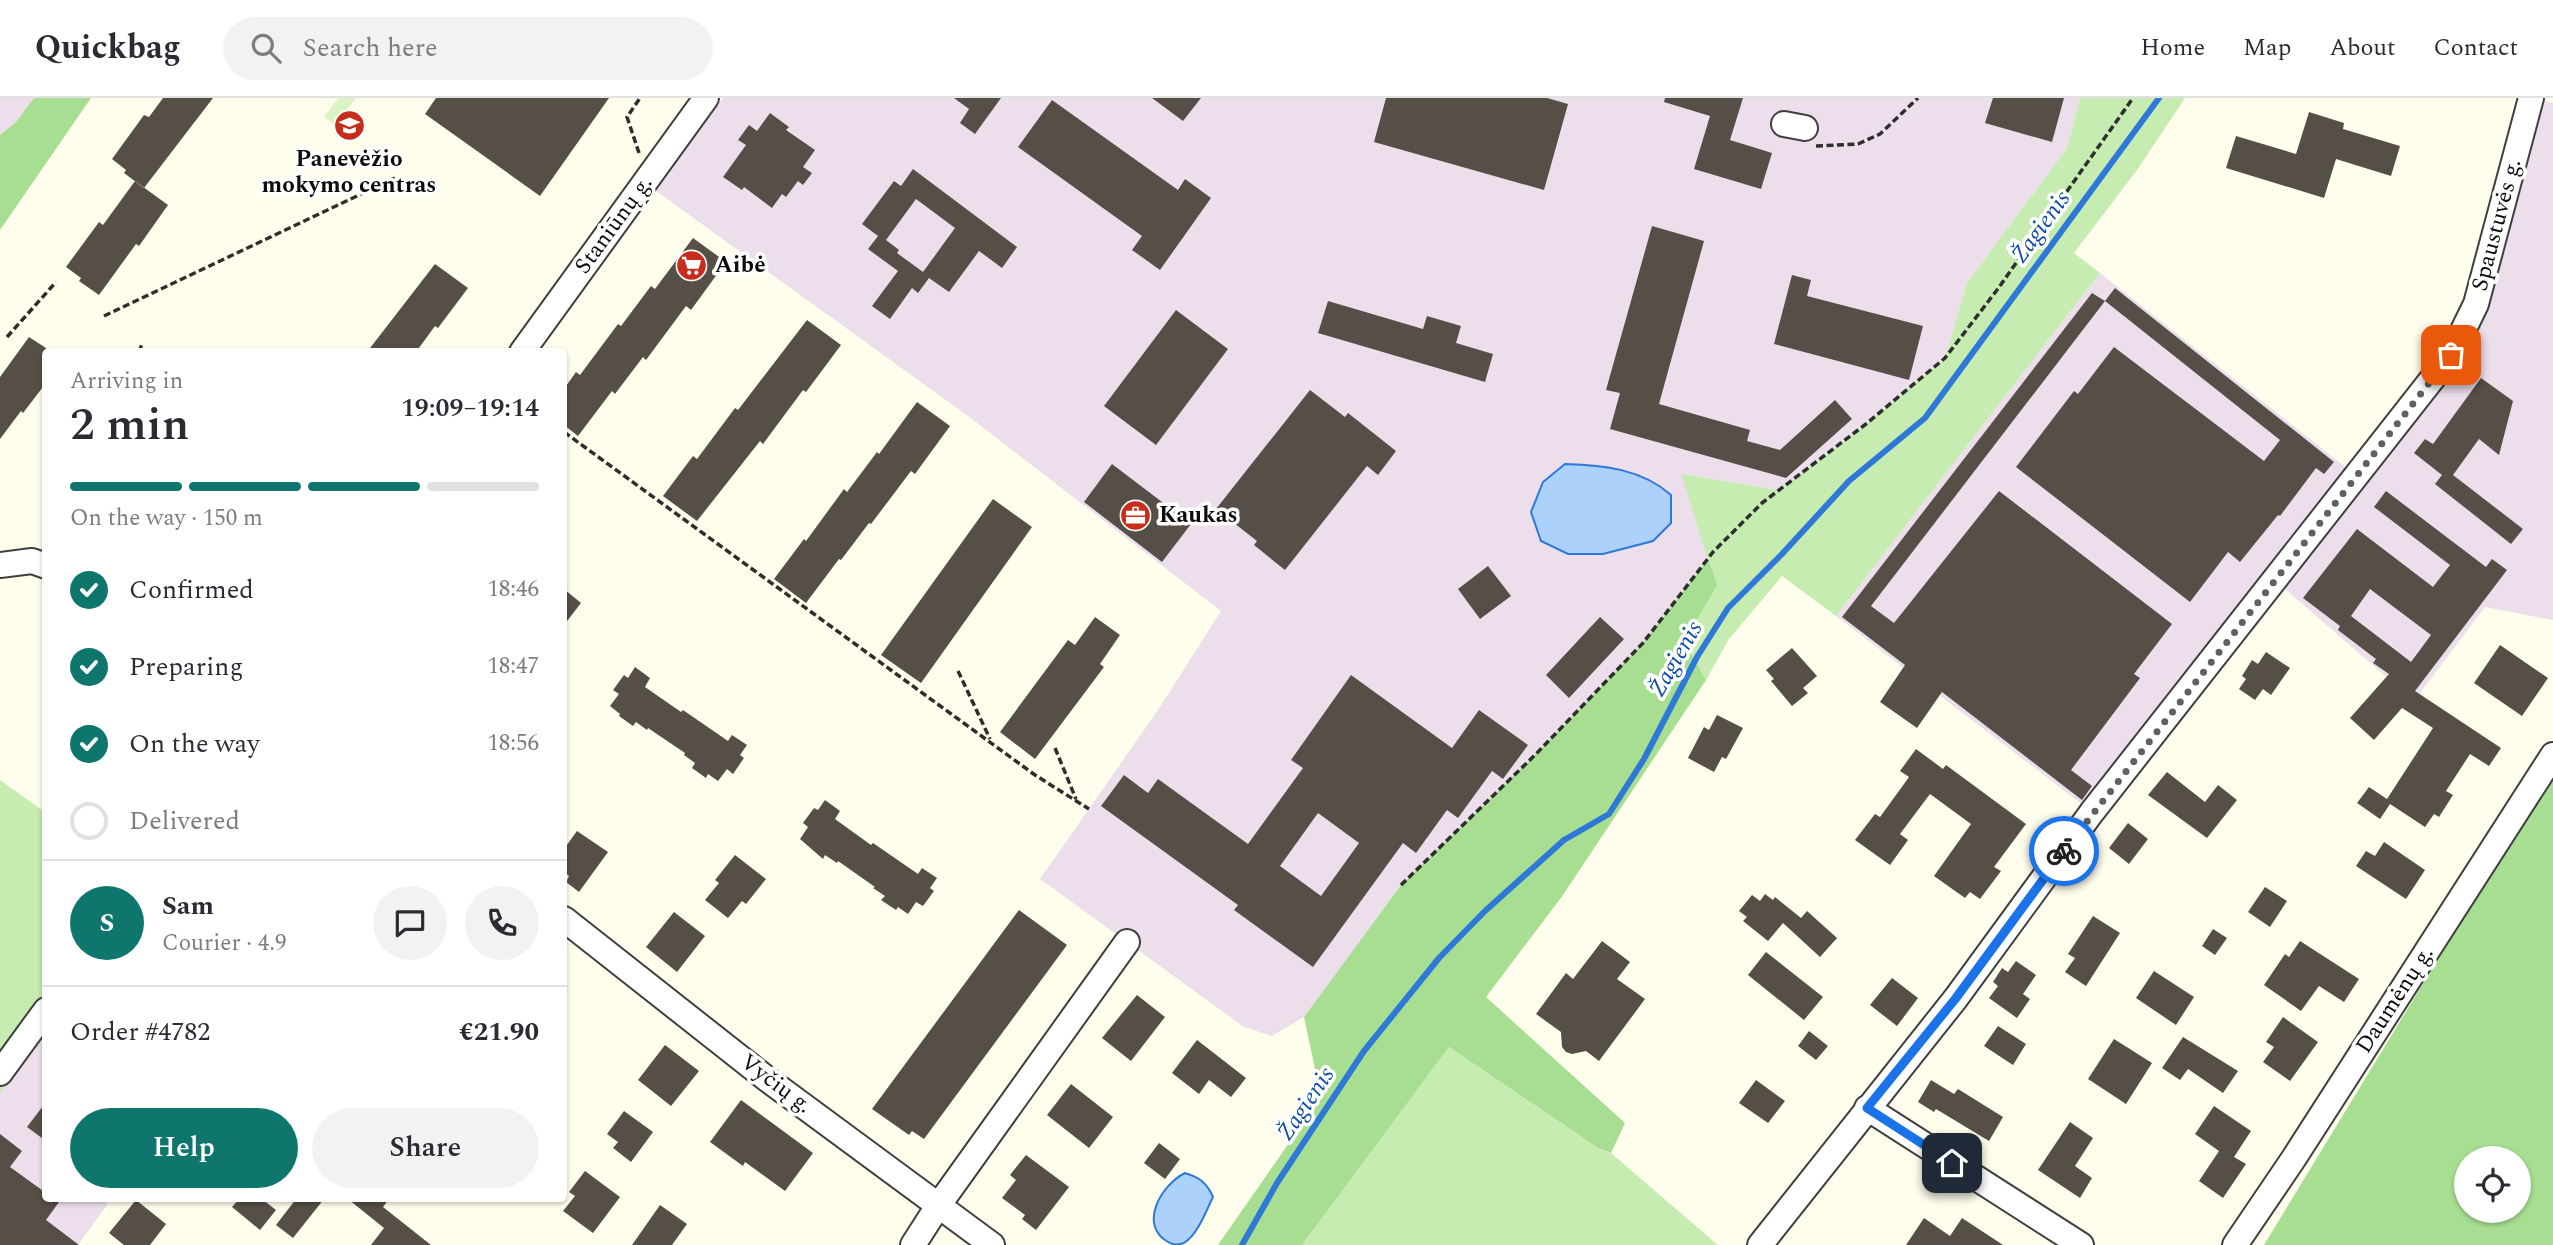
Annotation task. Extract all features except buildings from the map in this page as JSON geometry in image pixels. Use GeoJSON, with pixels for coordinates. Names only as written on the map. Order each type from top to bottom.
{"type":"FeatureCollection","features":[{"type":"Feature","properties":{"kind":"street","name":"Staniūnų g."},"geometry":{"type":"LineString","coordinates":[[525,348],[706,98]]}},
{"type":"Feature","properties":{"kind":"street","name":"Spaustuvės g."},"geometry":{"type":"LineString","coordinates":[[1760,1245],[1956,998],[2092,812],[2451,355],[2476,304],[2531,98]]}},
{"type":"Feature","properties":{"kind":"street"},"geometry":{"type":"LineString","coordinates":[[0,565],[33,561],[42,564]]}},
{"type":"Feature","properties":{"kind":"street","name":"Daumėnų g."},"geometry":{"type":"LineString","coordinates":[[2235,1245],[2294,1158],[2553,755]]}},
{"type":"Feature","properties":{"kind":"street","name":"Vyčių g."},"geometry":{"type":"LineString","coordinates":[[567,921],[767,1079],[992,1245]]}},
{"type":"Feature","properties":{"kind":"street"},"geometry":{"type":"LineString","coordinates":[[913,1245],[1127,942]]}},
{"type":"Feature","properties":{"kind":"street"},"geometry":{"type":"LineString","coordinates":[[0,1073],[42,1015]]}},
{"type":"Feature","properties":{"kind":"street"},"geometry":{"type":"LineString","coordinates":[[1867,1108],[2081,1245]]}},
{"type":"Feature","properties":{"kind":"path"},"geometry":{"type":"LineString","coordinates":[[640,98],[627,117],[647,179]]}},
{"type":"Feature","properties":{"kind":"path"},"geometry":{"type":"LineString","coordinates":[[1800,133],[1858,144],[1880,134],[1918,98]]}},
{"type":"Feature","properties":{"kind":"path"},"geometry":{"type":"LineString","coordinates":[[1401,885],[1535,755],[1643,643],[1713,552],[1762,502],[1866,424],[1945,358],[1997,290],[2133,98]]}},
{"type":"Feature","properties":{"kind":"path"},"geometry":{"type":"LineString","coordinates":[[104,316],[395,178]]}},
{"type":"Feature","properties":{"kind":"path"},"geometry":{"type":"LineString","coordinates":[[7,338],[56,282]]}},
{"type":"Feature","properties":{"kind":"path"},"geometry":{"type":"LineString","coordinates":[[140,348],[142,344]]}},
{"type":"Feature","properties":{"kind":"path"},"geometry":{"type":"LineString","coordinates":[[567,434],[1035,775],[1089,809]]}},
{"type":"Feature","properties":{"kind":"path"},"geometry":{"type":"LineString","coordinates":[[958,671],[990,741]]}},
{"type":"Feature","properties":{"kind":"path"},"geometry":{"type":"LineString","coordinates":[[1055,748],[1077,801]]}},
{"type":"Feature","properties":{"kind":"shaded area"},"geometry":{"type":"Polygon","coordinates":[[[0,98],[34,98],[16,122],[0,135],[0,98]]]}},
{"type":"Feature","properties":{"kind":"shaded area"},"geometry":{"type":"Polygon","coordinates":[[[723,98],[2080,98],[2067,148],[1967,283],[1945,358],[1866,424],[1779,490],[1682,474],[1708,559],[1643,643],[1535,755],[1401,885],[1304,1017],[1272,1036],[1244,1027],[1040,879],[1158,710],[1221,611],[968,416],[656,191],[723,98]]]}},
{"type":"Feature","properties":{"kind":"shaded area"},"geometry":{"type":"Polygon","coordinates":[[[2537,99],[2553,103],[2553,620],[2485,607],[2414,701],[2268,574],[2088,809],[1836,616],[2100,273],[2363,481],[2458,358],[2537,99]]]}},
{"type":"Feature","properties":{"kind":"shaded area"},"geometry":{"type":"Polygon","coordinates":[[[42,1033],[42,1202],[106,1202],[107,1205],[78,1245],[0,1245],[0,1093],[42,1033]]]}},
{"type":"Feature","properties":{"kind":"green space"},"geometry":{"type":"Polygon","coordinates":[[[34,98],[91,98],[0,230],[0,135],[16,122],[34,98]]]}},
{"type":"Feature","properties":{"kind":"green space"},"geometry":{"type":"Polygon","coordinates":[[[338,98],[356,98],[335,125],[324,117],[338,98]]]}},
{"type":"Feature","properties":{"kind":"green space"},"geometry":{"type":"Polygon","coordinates":[[[2080,98],[2185,98],[2137,170],[2074,253],[2100,273],[1836,616],[1782,576],[1729,639],[1706,680],[1684,642],[1716,585],[1681,474],[1779,490],[1866,424],[1945,358],[1967,283],[2067,148],[2080,98]]]}},
{"type":"Feature","properties":{"kind":"green space"},"geometry":{"type":"Polygon","coordinates":[[[1708,559],[1717,585],[1684,642],[1706,680],[1563,895],[1486,997],[1625,1123],[1611,1153],[1598,1148],[1449,1047],[1302,1245],[1218,1245],[1321,1097],[1304,1017],[1401,885],[1535,755],[1643,643],[1708,559]]]}},
{"type":"Feature","properties":{"kind":"green space"},"geometry":{"type":"Polygon","coordinates":[[[2553,769],[2553,1245],[2264,1245],[2553,769]]]}},
{"type":"Feature","properties":{"kind":"green space"},"geometry":{"type":"Polygon","coordinates":[[[0,780],[42,810],[42,1033],[0,1093],[0,780]]]}},
{"type":"Feature","properties":{"kind":"green space"},"geometry":{"type":"Polygon","coordinates":[[[1449,1047],[1598,1148],[1611,1153],[1718,1245],[1302,1245],[1449,1047]]]}},
{"type":"Feature","properties":{"kind":"water"},"geometry":{"type":"Polygon","coordinates":[[[1565,464],[1608,467],[1648,479],[1671,495],[1671,523],[1653,541],[1603,554],[1568,554],[1541,541],[1531,512],[1543,482],[1565,464]]]}},
{"type":"Feature","properties":{"kind":"water"},"geometry":{"type":"Polygon","coordinates":[[[1185,1173],[1202,1181],[1213,1197],[1189,1239],[1184,1243],[1174,1244],[1159,1235],[1154,1216],[1156,1206],[1168,1186],[1185,1173]]]}},
{"type":"Feature","properties":{"kind":"waterway","name":"Žagienis"},"geometry":{"type":"LineString","coordinates":[[1242,1245],[1277,1183],[1364,1051],[1439,958],[1485,911],[1564,840],[1609,814],[1644,759],[1697,657],[1728,608],[1849,481],[1925,418],[2159,98]]}},
{"type":"Feature","properties":{"kind":"way so far"},"geometry":{"type":"LineString","coordinates":[[2064,851],[2451,355]]}},
{"type":"Feature","properties":{"kind":"place","name":"Panevėžio mokymo centras"},"geometry":{"type":"Point","coordinates":[349,125]}},
{"type":"Feature","properties":{"kind":"place","name":"Aibė"},"geometry":{"type":"Point","coordinates":[692,265]}},
{"type":"Feature","properties":{"kind":"place","name":"Kaukas"},"geometry":{"type":"Point","coordinates":[1136,515]}},
{"type":"Feature","properties":{"kind":"route"},"geometry":{"type":"LineString","coordinates":[[1952,1163],[1867,1108],[1956,998],[2064,851]]}}]}
